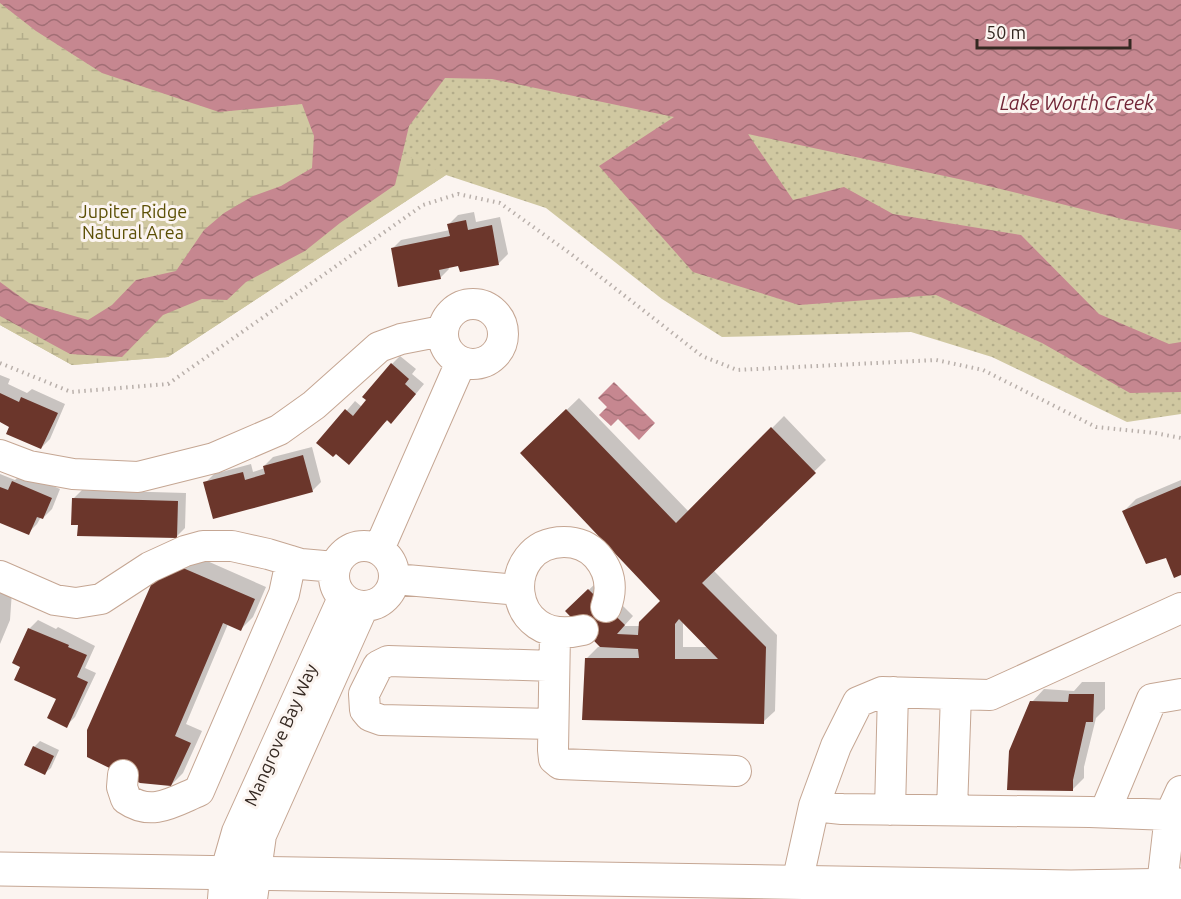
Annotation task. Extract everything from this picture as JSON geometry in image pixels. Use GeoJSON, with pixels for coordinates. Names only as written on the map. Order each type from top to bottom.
{"type":"FeatureCollection","features":[{"type":"Feature","properties":{"kind":"main road"},"geometry":{"type":"LineString","coordinates":[[0,869],[239,887],[796,883],[1071,887],[1172,885]]}},
{"type":"Feature","properties":{"kind":"main road"},"geometry":{"type":"LineString","coordinates":[[762,899],[796,883]]}},
{"type":"Feature","properties":{"kind":"street"},"geometry":{"type":"LineString","coordinates":[[470,304],[479,304],[495,313],[500,320],[503,338],[500,348],[493,357],[483,363],[472,365],[461,362],[448,352],[443,342],[442,331],[447,318],[454,311],[470,304]]}},
{"type":"Feature","properties":{"kind":"street"},"geometry":{"type":"LineString","coordinates":[[0,455],[29,466],[73,474],[138,477],[214,458],[279,430],[314,405],[379,347],[401,339],[442,331]]}},
{"type":"Feature","properties":{"kind":"street"},"geometry":{"type":"LineString","coordinates":[[379,549],[461,362]]}},
{"type":"Feature","properties":{"kind":"street"},"geometry":{"type":"LineString","coordinates":[[606,607],[610,596],[610,582],[605,565],[592,550],[574,542],[555,542],[538,549],[526,561],[520,576],[519,590],[524,610],[537,624],[569,631],[554,666],[554,759],[560,764],[736,771]]}},
{"type":"Feature","properties":{"kind":"street"},"geometry":{"type":"LineString","coordinates":[[0,576],[55,600],[76,603],[101,599],[150,567],[185,551],[204,546],[232,546],[301,564],[335,567]]}},
{"type":"Feature","properties":{"kind":"street"},"geometry":{"type":"LineString","coordinates":[[370,546],[379,549],[391,562],[394,579],[391,590],[384,599],[374,604],[353,602],[335,584],[335,567],[345,552],[353,548],[370,546]]}},
{"type":"Feature","properties":{"kind":"street"},"geometry":{"type":"LineString","coordinates":[[123,774],[122,787],[126,799],[147,809],[172,803],[199,791],[284,594],[291,561]]}},
{"type":"Feature","properties":{"kind":"street"},"geometry":{"type":"LineString","coordinates":[[394,579],[519,590]]}},
{"type":"Feature","properties":{"kind":"street","name":"Mangrove Bay Way"},"geometry":{"type":"LineString","coordinates":[[239,887],[237,832],[353,602]]}},
{"type":"Feature","properties":{"kind":"street"},"geometry":{"type":"LineString","coordinates":[[796,883],[814,806],[836,746],[858,702],[882,692],[990,695],[1181,608]]}},
{"type":"Feature","properties":{"kind":"street"},"geometry":{"type":"LineString","coordinates":[[553,724],[381,720],[370,716],[365,710],[364,694],[378,666],[388,661],[554,666]]}},
{"type":"Feature","properties":{"kind":"street"},"geometry":{"type":"LineString","coordinates":[[890,810],[893,692]]}},
{"type":"Feature","properties":{"kind":"street"},"geometry":{"type":"LineString","coordinates":[[952,810],[956,694]]}},
{"type":"Feature","properties":{"kind":"street"},"geometry":{"type":"LineString","coordinates":[[1105,812],[1152,699],[1181,694]]}},
{"type":"Feature","properties":{"kind":"street"},"geometry":{"type":"LineString","coordinates":[[814,806],[890,810],[1105,812],[1176,803],[1172,885]]}},
{"type":"Feature","properties":{"kind":"path"},"geometry":{"type":"LineString","coordinates":[[0,363],[71,392],[168,384],[423,206],[458,194],[500,203],[571,254],[702,356],[737,370],[936,360],[983,370],[1096,427],[1181,438]]}},
{"type":"Feature","properties":{"kind":"green space","name":"Jupiter Ridge Natural Area"},"geometry":{"type":"Polygon","coordinates":[[[0,3],[485,63],[1181,217],[1181,414],[1127,422],[992,357],[911,332],[722,337],[662,299],[546,208],[446,175],[168,357],[72,365],[0,325],[0,3]]]}},
{"type":"Feature","properties":{"kind":"green space"},"geometry":{"type":"Polygon","coordinates":[[[0,3],[36,31],[102,73],[219,112],[302,104],[446,175],[168,357],[72,365],[0,325],[0,3]]]}},
{"type":"Feature","properties":{"kind":"water","name":"Lake Worth Creek"},"geometry":{"type":"Polygon","coordinates":[[[0,0],[1181,0],[1181,230],[1126,220],[968,181],[748,134],[793,200],[844,187],[893,214],[1021,235],[1099,314],[1169,344],[1181,342],[1181,392],[1130,393],[1042,343],[936,295],[799,305],[693,272],[599,166],[674,117],[492,79],[445,78],[409,126],[395,185],[340,223],[305,251],[246,282],[227,300],[202,299],[163,315],[122,357],[70,354],[0,316],[0,282],[29,303],[88,320],[112,305],[136,280],[176,271],[204,230],[224,213],[253,196],[281,186],[312,168],[314,136],[302,104],[219,112],[102,73],[36,31],[0,3],[0,0]]]}},
{"type":"Feature","properties":{"kind":"water"},"geometry":{"type":"Polygon","coordinates":[[[614,382],[655,423],[639,440],[618,419],[611,426],[599,415],[607,407],[598,398],[614,382]]]}},
{"type":"Feature","properties":{"kind":"building"},"geometry":{"type":"Polygon","coordinates":[[[466,220],[468,230],[492,225],[499,265],[460,272],[458,266],[439,270],[441,279],[398,287],[391,248],[450,236],[447,224],[466,220]]]}},
{"type":"Feature","properties":{"kind":"building"},"geometry":{"type":"Polygon","coordinates":[[[391,363],[409,379],[405,384],[416,394],[391,424],[387,420],[349,465],[336,454],[333,457],[316,443],[345,409],[353,416],[366,400],[362,397],[391,363]]]}},
{"type":"Feature","properties":{"kind":"building"},"geometry":{"type":"Polygon","coordinates":[[[0,393],[19,402],[21,397],[58,413],[41,449],[6,434],[9,427],[0,422],[0,393]]]}},
{"type":"Feature","properties":{"kind":"building"},"geometry":{"type":"Polygon","coordinates":[[[566,409],[676,523],[771,427],[816,473],[702,583],[766,647],[764,724],[582,720],[585,658],[639,658],[638,649],[600,647],[565,611],[588,589],[625,625],[617,634],[638,635],[639,622],[660,601],[520,453],[566,409]],[[679,619],[675,624],[675,659],[718,659],[679,619]]]}},
{"type":"Feature","properties":{"kind":"building"},"geometry":{"type":"Polygon","coordinates":[[[303,455],[313,492],[213,519],[203,482],[243,472],[245,480],[265,474],[263,466],[303,455]]]}},
{"type":"Feature","properties":{"kind":"building"},"geometry":{"type":"Polygon","coordinates":[[[12,481],[52,498],[43,519],[37,517],[29,535],[0,523],[0,487],[8,490],[12,481]]]}},
{"type":"Feature","properties":{"kind":"building"},"geometry":{"type":"Polygon","coordinates":[[[1181,486],[1181,575],[1174,578],[1166,558],[1146,564],[1122,511],[1181,486]]]}},
{"type":"Feature","properties":{"kind":"building"},"geometry":{"type":"Polygon","coordinates":[[[72,498],[178,501],[177,538],[77,536],[78,525],[71,525],[72,498]]]}},
{"type":"Feature","properties":{"kind":"building"},"geometry":{"type":"Polygon","coordinates":[[[176,565],[255,599],[241,631],[223,623],[175,736],[191,743],[171,786],[140,783],[87,757],[87,730],[151,585],[176,565]]]}},
{"type":"Feature","properties":{"kind":"building"},"geometry":{"type":"Polygon","coordinates":[[[28,628],[87,655],[77,677],[88,682],[67,728],[47,718],[56,699],[14,680],[20,667],[12,663],[28,628]]]}},
{"type":"Feature","properties":{"kind":"building"},"geometry":{"type":"Polygon","coordinates":[[[1069,694],[1094,694],[1093,722],[1086,722],[1073,780],[1073,791],[1007,790],[1009,751],[1030,701],[1068,702],[1069,694]]]}},
{"type":"Feature","properties":{"kind":"building"},"geometry":{"type":"Polygon","coordinates":[[[33,746],[54,756],[45,775],[24,765],[33,746]]]}}]}
